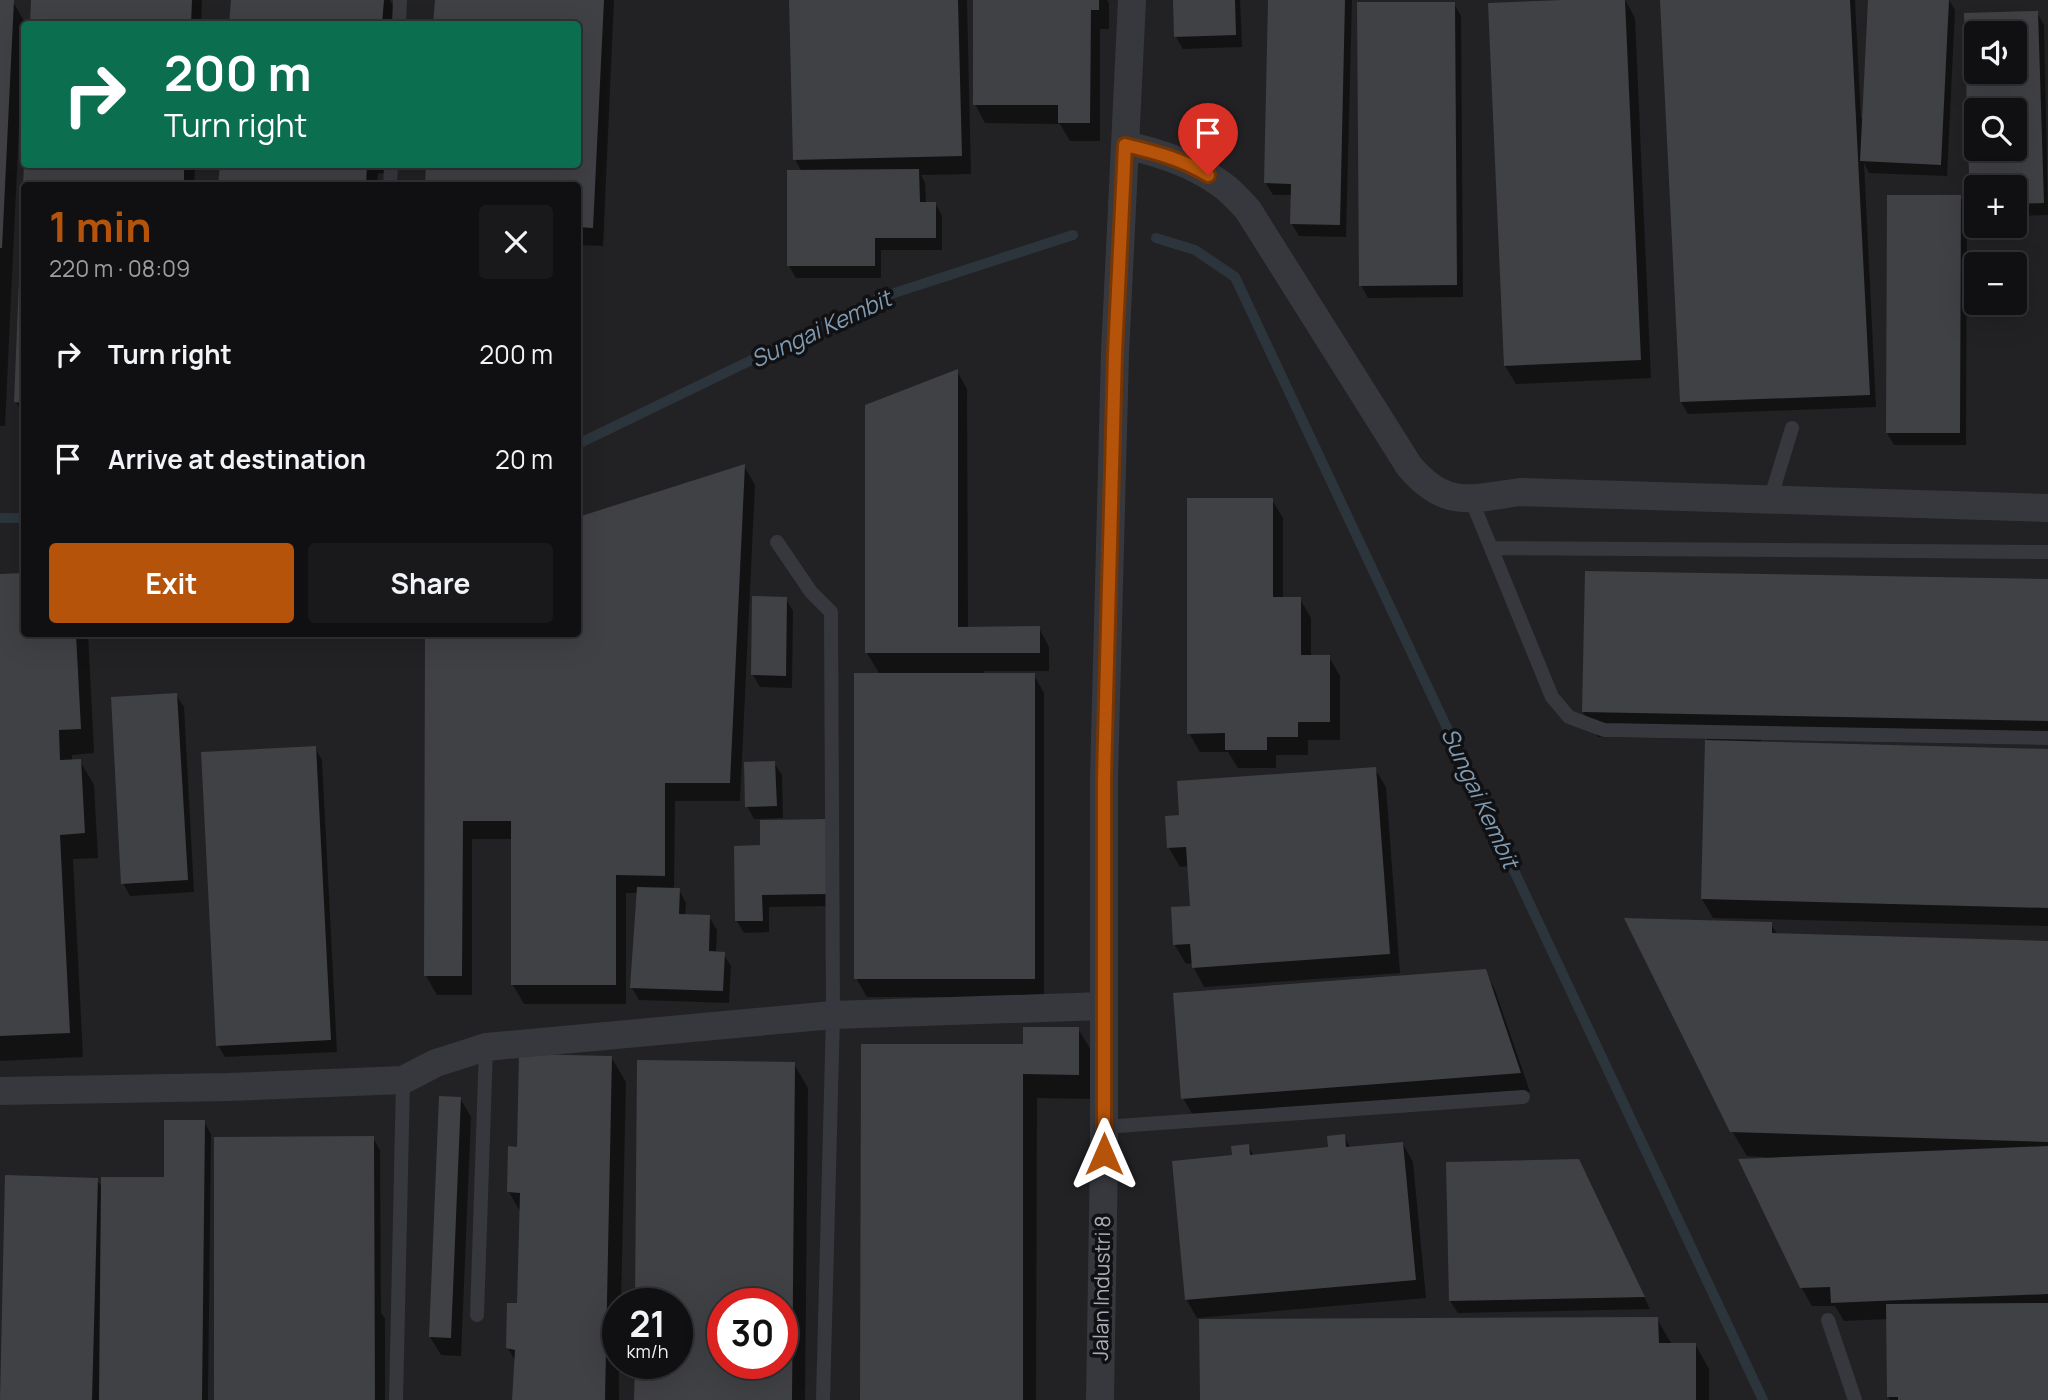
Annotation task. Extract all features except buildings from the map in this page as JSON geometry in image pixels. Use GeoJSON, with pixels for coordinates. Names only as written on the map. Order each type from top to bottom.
{"type":"FeatureCollection","features":[{"type":"Feature","properties":{"kind":"street","name":"Jalan Industri 8"},"geometry":{"type":"LineString","coordinates":[[1100,1400],[1104,1127],[1104,778],[1115,353],[1132,0]]}},
{"type":"Feature","properties":{"kind":"street"},"geometry":{"type":"LineString","coordinates":[[1125,145],[1159,153],[1192,166],[1223,185],[1248,210],[1409,466],[1420,480],[1436,492],[1454,498],[1471,499],[1520,492],[2048,508]]}},
{"type":"Feature","properties":{"kind":"street"},"geometry":{"type":"LineString","coordinates":[[0,1091],[229,1087],[403,1080],[436,1063],[486,1047],[833,1014],[1103,1006]]}},
{"type":"Feature","properties":{"kind":"lane"},"geometry":{"type":"LineString","coordinates":[[399,21],[400,0]]}},
{"type":"Feature","properties":{"kind":"lane"},"geometry":{"type":"LineString","coordinates":[[1770,500],[1792,428]]}},
{"type":"Feature","properties":{"kind":"lane"},"geometry":{"type":"LineString","coordinates":[[1471,499],[1552,697],[1569,717],[1604,730],[2048,738]]}},
{"type":"Feature","properties":{"kind":"lane"},"geometry":{"type":"LineString","coordinates":[[777,542],[811,592],[831,611],[833,1014],[823,1400]]}},
{"type":"Feature","properties":{"kind":"lane"},"geometry":{"type":"LineString","coordinates":[[1491,548],[2048,552]]}},
{"type":"Feature","properties":{"kind":"lane"},"geometry":{"type":"LineString","coordinates":[[477,1315],[486,1047]]}},
{"type":"Feature","properties":{"kind":"lane"},"geometry":{"type":"LineString","coordinates":[[396,1400],[403,1080]]}},
{"type":"Feature","properties":{"kind":"lane"},"geometry":{"type":"LineString","coordinates":[[1104,1127],[1523,1097]]}},
{"type":"Feature","properties":{"kind":"lane"},"geometry":{"type":"LineString","coordinates":[[1828,1320],[1855,1400]]}},
{"type":"Feature","properties":{"kind":"shaded area"},"geometry":{"type":"Polygon","coordinates":[[[0,0],[2048,0],[2048,1400],[0,1400],[0,0]]]}},
{"type":"Feature","properties":{"kind":"waterway","name":"Sungai Kembit"},"geometry":{"type":"LineString","coordinates":[[581,443],[882,297],[1073,235]]}},
{"type":"Feature","properties":{"kind":"waterway","name":"Sungai Kembit"},"geometry":{"type":"LineString","coordinates":[[1156,238],[1195,250],[1235,277],[1763,1400]]}},
{"type":"Feature","properties":{"kind":"waterway","name":"Sungai Kembit"},"geometry":{"type":"LineString","coordinates":[[0,518],[21,518]]}},
{"type":"Feature","properties":{"kind":"route"},"geometry":{"type":"LineString","coordinates":[[1104,1154],[1104,778],[1115,353],[1125,145],[1159,153],[1208,175]]}}]}
